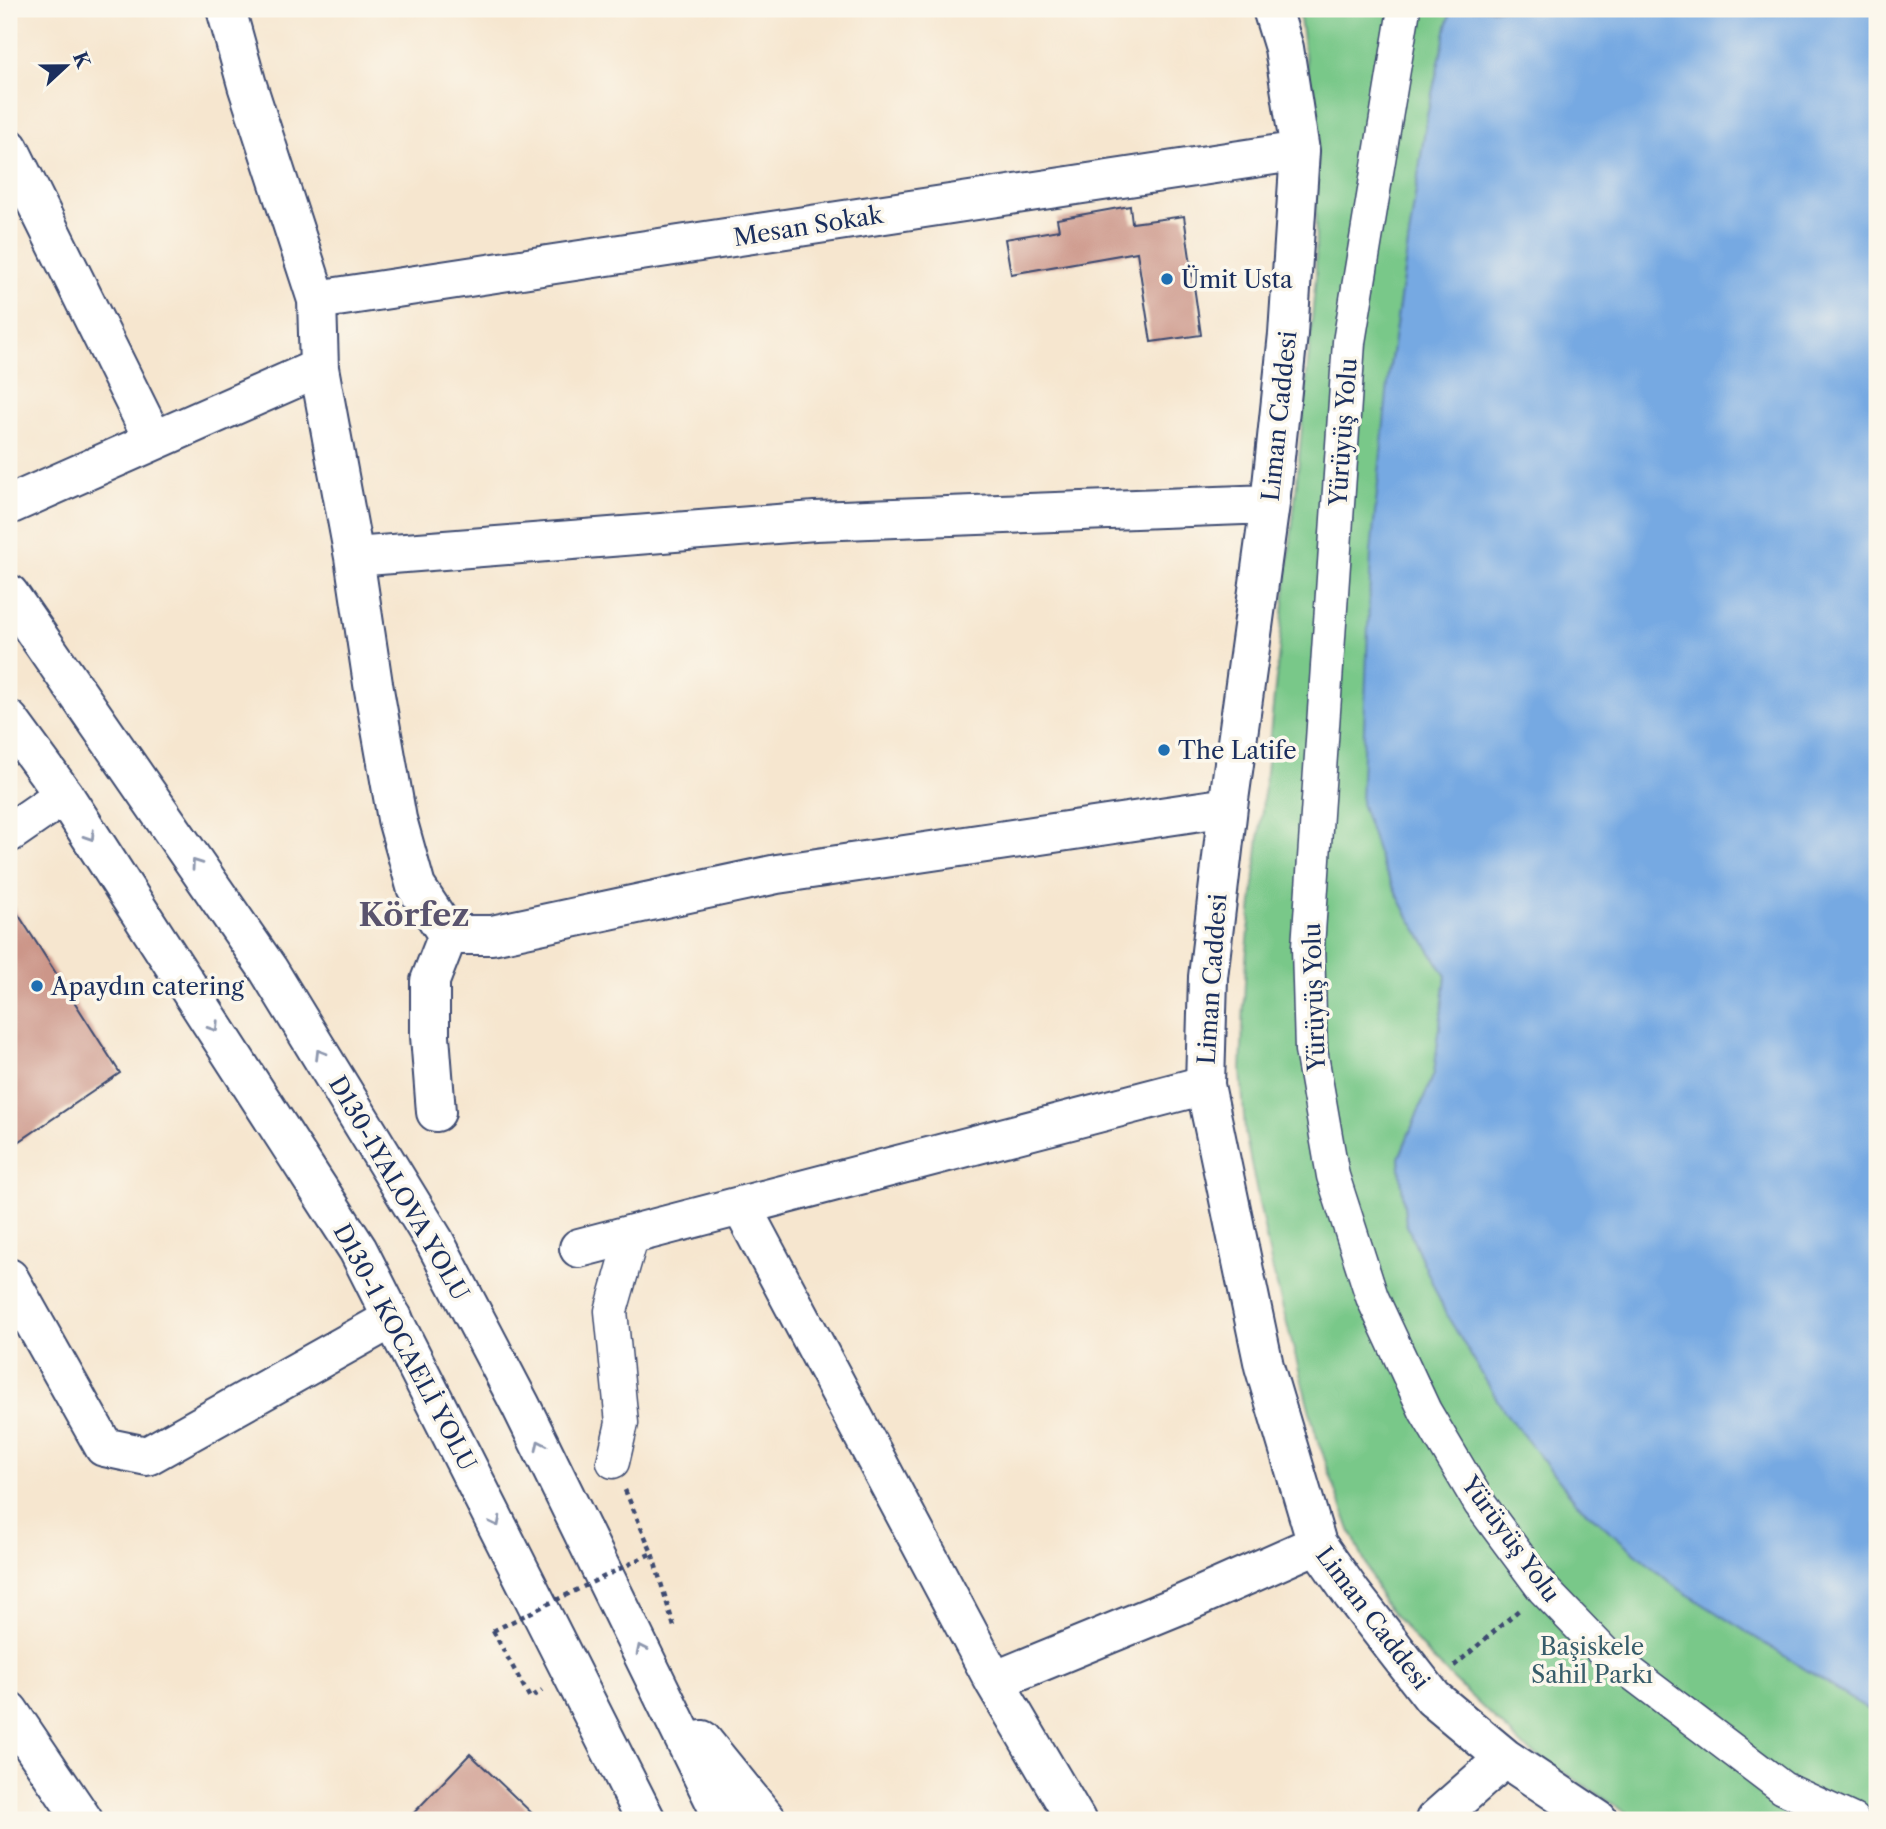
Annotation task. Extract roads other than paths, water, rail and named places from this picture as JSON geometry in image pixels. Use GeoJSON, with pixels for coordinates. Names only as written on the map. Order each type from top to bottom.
{"type":"FeatureCollection","features":[{"type":"Feature","properties":{"kind":"main road"},"geometry":{"type":"LineString","coordinates":[[226,9],[247,85],[317,300],[319,368],[355,556],[373,684],[397,819],[416,887],[449,935]]}},
{"type":"Feature","properties":{"kind":"main road","name":"Liman Caddesi"},"geometry":{"type":"LineString","coordinates":[[1272,9],[1284,48],[1300,151],[1287,334],[1270,504],[1228,807],[1208,977],[1205,1085],[1264,1366],[1317,1544],[1352,1594],[1433,1698],[1505,1758],[1598,1820]]}},
{"type":"Feature","properties":{"kind":"main road"},"geometry":{"type":"LineString","coordinates":[[9,148],[154,441]]}},
{"type":"Feature","properties":{"kind":"main road","name":"Mesan Sokak"},"geometry":{"type":"LineString","coordinates":[[317,300],[1300,151]]}},
{"type":"Feature","properties":{"kind":"main road"},"geometry":{"type":"LineString","coordinates":[[9,505],[319,368]]}},
{"type":"Feature","properties":{"kind":"main road"},"geometry":{"type":"LineString","coordinates":[[355,556],[815,521],[1270,504]]}},
{"type":"Feature","properties":{"kind":"main road","name":"D130-1YALOVA YOLU"},"geometry":{"type":"LineString","coordinates":[[9,594],[268,969],[435,1242],[521,1406],[724,1820]]}},
{"type":"Feature","properties":{"kind":"main road","name":"D130-1 KOCAELİ YOLU"},"geometry":{"type":"LineString","coordinates":[[9,720],[64,795],[358,1250],[646,1820]]}},
{"type":"Feature","properties":{"kind":"main road"},"geometry":{"type":"LineString","coordinates":[[9,833],[64,795]]}},
{"type":"Feature","properties":{"kind":"main road"},"geometry":{"type":"LineString","coordinates":[[449,935],[492,935],[777,874],[1228,807]]}},
{"type":"Feature","properties":{"kind":"main road"},"geometry":{"type":"LineString","coordinates":[[436,1112],[429,1036],[430,981],[449,935]]}},
{"type":"Feature","properties":{"kind":"main road"},"geometry":{"type":"LineString","coordinates":[[579,1248],[1205,1085]]}},
{"type":"Feature","properties":{"kind":"main road"},"geometry":{"type":"LineString","coordinates":[[741,1206],[995,1681],[1076,1820]]}},
{"type":"Feature","properties":{"kind":"main road"},"geometry":{"type":"LineString","coordinates":[[9,1278],[104,1447],[147,1456],[393,1318]]}},
{"type":"Feature","properties":{"kind":"main road"},"geometry":{"type":"LineString","coordinates":[[995,1681],[1182,1604],[1317,1544]]}},
{"type":"Feature","properties":{"kind":"main road"},"geometry":{"type":"LineString","coordinates":[[661,1690],[766,1820]]}},
{"type":"Feature","properties":{"kind":"main road"},"geometry":{"type":"LineString","coordinates":[[9,1711],[83,1820]]}},
{"type":"Feature","properties":{"kind":"main road"},"geometry":{"type":"LineString","coordinates":[[592,1711],[620,1820]]}},
{"type":"Feature","properties":{"kind":"main road"},"geometry":{"type":"LineString","coordinates":[[1435,1820],[1505,1758]]}},
{"type":"Feature","properties":{"kind":"street","name":"Yürüyüş Yolu"},"geometry":{"type":"LineString","coordinates":[[1404,9],[1349,342],[1308,947],[1311,1050],[1333,1177],[1372,1297],[1432,1422],[1480,1504],[1544,1589],[1605,1653],[1783,1788],[1853,1820]]}},
{"type":"Feature","properties":{"kind":"street"},"geometry":{"type":"LineString","coordinates":[[613,1462],[622,1423],[611,1311],[633,1234]]}},
{"type":"Feature","properties":{"kind":"water"},"geometry":{"type":"Polygon","coordinates":[[[1451,9],[1877,9],[1877,1715],[1673,1585],[1577,1503],[1504,1411],[1445,1312],[1406,1223],[1399,1158],[1434,1074],[1446,976],[1409,917],[1382,865],[1361,803],[1371,553],[1389,373],[1427,116],[1451,9]]]}},
{"type":"Feature","properties":{"kind":"place","name":"Ümit Usta"},"geometry":{"type":"Point","coordinates":[1167,279]}},
{"type":"Feature","properties":{"kind":"place","name":"The Latife"},"geometry":{"type":"Point","coordinates":[1164,750]}},
{"type":"Feature","properties":{"kind":"place","name":"Apaydın catering"},"geometry":{"type":"Point","coordinates":[37,986]}},
{"type":"Feature","properties":{"kind":"district","name":"Körfez"},"geometry":{"type":"Point","coordinates":[414,914]}},
{"type":"Feature","properties":{"kind":"park label","name":"Başiskele Sahil Parkı"},"geometry":{"type":"Point","coordinates":[1592,1660]}}]}
